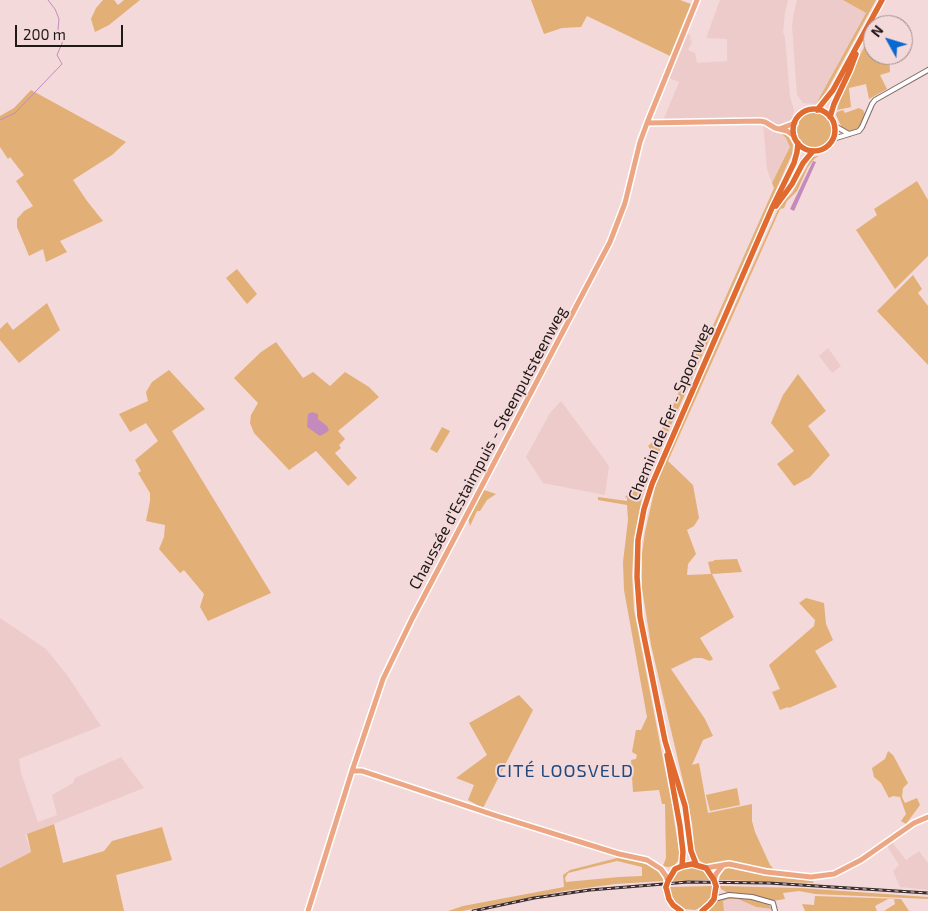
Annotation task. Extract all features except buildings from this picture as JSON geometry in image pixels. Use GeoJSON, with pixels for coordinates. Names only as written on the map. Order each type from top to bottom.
{"type":"FeatureCollection","features":[{"type":"Feature","properties":{"kind":"highway"},"geometry":{"type":"LineString","coordinates":[[817,110],[830,95],[882,0]]}},
{"type":"Feature","properties":{"kind":"highway"},"geometry":{"type":"LineString","coordinates":[[830,117],[850,70],[859,42]]}},
{"type":"Feature","properties":{"kind":"highway"},"geometry":{"type":"LineString","coordinates":[[813,151],[807,150],[798,143],[794,136],[795,123],[802,114],[810,110],[824,112],[830,117],[835,126],[833,139]]}},
{"type":"Feature","properties":{"kind":"highway","name":"Chemin de Fer - Spoorweg"},"geometry":{"type":"LineString","coordinates":[[771,214],[792,184],[802,163],[813,151],[825,148],[833,139]]}},
{"type":"Feature","properties":{"kind":"highway","name":"Chemin de Fer - Spoorweg"},"geometry":{"type":"LineString","coordinates":[[696,864],[691,851],[685,806],[665,741],[638,606],[637,553],[644,509],[659,466],[794,163],[798,143]]}},
{"type":"Feature","properties":{"kind":"highway"},"geometry":{"type":"LineString","coordinates":[[665,741],[683,852],[682,866]]}},
{"type":"Feature","properties":{"kind":"highway"},"geometry":{"type":"LineString","coordinates":[[681,911],[669,899],[667,884],[676,870],[682,866],[696,864],[706,868],[715,883],[714,899],[702,911]]}},
{"type":"Feature","properties":{"kind":"main road","name":"Chaussée d'Estaimpuis - Steenputsteenweg"},"geometry":{"type":"LineString","coordinates":[[308,911],[383,679],[412,619],[572,317],[614,233],[625,204],[640,142],[697,0]]}},
{"type":"Feature","properties":{"kind":"main road"},"geometry":{"type":"LineString","coordinates":[[647,123],[760,121],[766,122],[794,136]]}},
{"type":"Feature","properties":{"kind":"main road"},"geometry":{"type":"LineString","coordinates":[[778,129],[795,123]]}},
{"type":"Feature","properties":{"kind":"main road"},"geometry":{"type":"LineString","coordinates":[[352,771],[362,771],[601,848],[642,858],[661,868],[676,870]]}},
{"type":"Feature","properties":{"kind":"main road"},"geometry":{"type":"LineString","coordinates":[[706,868],[729,864],[766,872],[811,877],[834,874],[861,860],[914,824],[928,817]]}},
{"type":"Feature","properties":{"kind":"main road"},"geometry":{"type":"LineString","coordinates":[[715,883],[716,874],[723,865]]}},
{"type":"Feature","properties":{"kind":"main road"},"geometry":{"type":"LineString","coordinates":[[661,868],[667,884]]}},
{"type":"Feature","properties":{"kind":"street"},"geometry":{"type":"LineString","coordinates":[[833,139],[855,133],[862,127],[872,104],[880,96],[928,70]]}},
{"type":"Feature","properties":{"kind":"street"},"geometry":{"type":"LineString","coordinates":[[835,126],[849,134]]}},
{"type":"Feature","properties":{"kind":"street"},"geometry":{"type":"LineString","coordinates":[[715,883],[719,891],[728,895]]}},
{"type":"Feature","properties":{"kind":"street"},"geometry":{"type":"LineString","coordinates":[[714,899],[728,895],[746,896],[773,903],[774,911]]}},
{"type":"Feature","properties":{"kind":"shaded area"},"geometry":{"type":"Polygon","coordinates":[[[103,0],[114,0],[118,5],[124,0],[140,0],[109,25],[95,32],[91,19],[96,8],[103,0]]]}},
{"type":"Feature","properties":{"kind":"shaded area"},"geometry":{"type":"Polygon","coordinates":[[[531,0],[680,0],[691,4],[670,56],[587,16],[581,27],[562,28],[544,34],[531,0]]]}},
{"type":"Feature","properties":{"kind":"shaded area"},"geometry":{"type":"Polygon","coordinates":[[[720,0],[788,0],[783,32],[790,97],[794,110],[792,119],[786,124],[778,125],[764,118],[663,121],[679,82],[669,78],[687,33],[691,36],[692,42],[688,50],[695,53],[697,63],[727,61],[727,39],[706,38],[720,0]]]}},
{"type":"Feature","properties":{"kind":"shaded area"},"geometry":{"type":"Polygon","coordinates":[[[797,0],[843,0],[866,13],[863,15],[863,18],[816,104],[803,103],[797,95],[793,17],[797,0]]]}},
{"type":"Feature","properties":{"kind":"shaded area"},"geometry":{"type":"Polygon","coordinates":[[[843,0],[876,0],[868,15],[865,15],[866,13],[843,0]]]}},
{"type":"Feature","properties":{"kind":"shaded area"},"geometry":{"type":"Polygon","coordinates":[[[863,18],[863,24],[826,92],[816,104],[863,18]]]}},
{"type":"Feature","properties":{"kind":"shaded area"},"geometry":{"type":"Polygon","coordinates":[[[863,49],[863,65],[890,65],[890,72],[880,75],[887,89],[869,99],[866,84],[849,88],[851,107],[837,110],[842,93],[863,49]]]}},
{"type":"Feature","properties":{"kind":"shaded area"},"geometry":{"type":"Polygon","coordinates":[[[31,90],[126,142],[112,155],[73,180],[103,221],[60,241],[67,252],[46,262],[43,249],[29,256],[17,227],[17,219],[24,211],[33,206],[16,181],[24,175],[10,157],[8,159],[0,147],[0,116],[14,108],[31,90]]]}},
{"type":"Feature","properties":{"kind":"shaded area"},"geometry":{"type":"Polygon","coordinates":[[[859,108],[865,114],[860,126],[850,132],[843,130],[836,115],[837,112],[843,110],[845,113],[859,108]]]}},
{"type":"Feature","properties":{"kind":"shaded area"},"geometry":{"type":"Polygon","coordinates":[[[815,112],[827,118],[833,130],[827,142],[815,148],[803,142],[797,130],[803,118],[815,112]]]}},
{"type":"Feature","properties":{"kind":"shaded area"},"geometry":{"type":"Polygon","coordinates":[[[763,123],[779,131],[791,147],[772,183],[767,169],[763,123]]]}},
{"type":"Feature","properties":{"kind":"shaded area"},"geometry":{"type":"Polygon","coordinates":[[[779,131],[786,132],[793,145],[792,154],[652,468],[642,498],[634,538],[632,574],[634,610],[671,800],[680,858],[674,866],[668,867],[663,866],[666,858],[665,804],[662,804],[659,790],[633,792],[631,760],[636,759],[637,755],[632,752],[636,730],[641,730],[647,717],[624,590],[623,562],[628,520],[627,505],[598,500],[598,497],[627,501],[625,497],[639,484],[652,460],[653,453],[648,446],[659,436],[697,352],[700,355],[774,188],[772,183],[790,147],[786,138],[779,131]]]}},
{"type":"Feature","properties":{"kind":"shaded area"},"geometry":{"type":"Polygon","coordinates":[[[819,156],[808,167],[797,191],[787,201],[784,208],[780,209],[668,461],[693,485],[699,518],[694,526],[687,530],[696,554],[688,564],[687,575],[711,574],[708,562],[714,560],[737,559],[742,572],[712,574],[734,617],[700,638],[713,659],[710,661],[694,658],[671,669],[705,719],[713,736],[703,740],[692,765],[699,763],[708,813],[752,804],[752,821],[755,832],[773,868],[731,861],[708,865],[700,861],[695,854],[692,823],[686,794],[651,645],[642,588],[642,553],[645,532],[655,488],[666,459],[780,205],[792,193],[813,157],[819,156]]]}},
{"type":"Feature","properties":{"kind":"shaded area"},"geometry":{"type":"Polygon","coordinates":[[[813,161],[816,162],[794,211],[790,209],[813,161]]]}},
{"type":"Feature","properties":{"kind":"shaded area"},"geometry":{"type":"Polygon","coordinates":[[[917,181],[928,200],[928,256],[895,289],[856,230],[877,215],[874,209],[917,181]]]}},
{"type":"Feature","properties":{"kind":"shaded area"},"geometry":{"type":"Polygon","coordinates":[[[237,269],[257,294],[247,304],[226,278],[237,269]]]}},
{"type":"Feature","properties":{"kind":"shaded area"},"geometry":{"type":"Polygon","coordinates":[[[913,275],[922,289],[918,293],[928,306],[928,365],[877,311],[913,275]]]}},
{"type":"Feature","properties":{"kind":"shaded area"},"geometry":{"type":"Polygon","coordinates":[[[47,303],[60,330],[19,363],[0,340],[0,329],[7,322],[13,330],[47,303]]]}},
{"type":"Feature","properties":{"kind":"shaded area"},"geometry":{"type":"Polygon","coordinates":[[[276,342],[303,378],[313,372],[330,386],[345,372],[369,387],[379,397],[338,431],[345,439],[339,445],[341,448],[335,453],[357,478],[348,486],[316,451],[289,470],[254,433],[250,423],[251,415],[258,403],[234,378],[261,352],[276,342]]]}},
{"type":"Feature","properties":{"kind":"shaded area"},"geometry":{"type":"Polygon","coordinates":[[[828,348],[841,366],[832,373],[819,356],[828,348]]]}},
{"type":"Feature","properties":{"kind":"shaded area"},"geometry":{"type":"Polygon","coordinates":[[[169,370],[205,409],[172,431],[271,593],[208,621],[200,607],[204,594],[184,570],[180,573],[159,549],[164,537],[165,525],[146,521],[150,493],[138,473],[141,471],[135,460],[158,441],[146,423],[130,432],[119,414],[148,401],[146,392],[152,382],[169,370]]]}},
{"type":"Feature","properties":{"kind":"shaded area"},"geometry":{"type":"Polygon","coordinates":[[[798,374],[826,411],[808,426],[830,455],[810,477],[794,486],[777,464],[794,451],[771,423],[783,395],[798,374]]]}},
{"type":"Feature","properties":{"kind":"shaded area"},"geometry":{"type":"Polygon","coordinates":[[[561,401],[609,466],[605,495],[543,483],[526,457],[550,413],[561,401]]]}},
{"type":"Feature","properties":{"kind":"shaded area"},"geometry":{"type":"Polygon","coordinates":[[[312,412],[318,414],[318,419],[329,430],[320,436],[307,427],[308,414],[312,412]]]}},
{"type":"Feature","properties":{"kind":"shaded area"},"geometry":{"type":"Polygon","coordinates":[[[442,427],[450,431],[437,453],[430,449],[442,427]]]}},
{"type":"Feature","properties":{"kind":"shaded area"},"geometry":{"type":"Polygon","coordinates":[[[484,490],[496,494],[487,500],[480,511],[477,511],[470,526],[468,518],[484,490]]]}},
{"type":"Feature","properties":{"kind":"shaded area"},"geometry":{"type":"Polygon","coordinates":[[[806,598],[824,603],[826,624],[833,640],[815,651],[837,687],[789,708],[780,710],[772,692],[780,689],[769,665],[814,626],[815,620],[799,603],[806,598]]]}},
{"type":"Feature","properties":{"kind":"shaded area"},"geometry":{"type":"Polygon","coordinates":[[[0,618],[46,649],[67,675],[101,726],[19,759],[21,773],[38,822],[57,815],[52,795],[73,783],[75,778],[121,757],[144,788],[25,835],[31,852],[0,868],[0,618]]]}},
{"type":"Feature","properties":{"kind":"shaded area"},"geometry":{"type":"Polygon","coordinates":[[[519,695],[533,710],[483,808],[468,800],[474,785],[456,778],[487,755],[469,723],[519,695]]]}},
{"type":"Feature","properties":{"kind":"shaded area"},"geometry":{"type":"Polygon","coordinates":[[[888,751],[893,755],[908,783],[903,788],[902,797],[905,803],[917,798],[920,805],[906,824],[901,821],[906,814],[900,797],[893,796],[889,798],[881,783],[874,777],[872,768],[885,759],[888,751]]]}},
{"type":"Feature","properties":{"kind":"shaded area"},"geometry":{"type":"Polygon","coordinates":[[[737,788],[740,805],[710,811],[706,795],[737,788]]]}},
{"type":"Feature","properties":{"kind":"shaded area"},"geometry":{"type":"Polygon","coordinates":[[[54,824],[63,863],[104,851],[112,841],[162,827],[172,860],[116,875],[124,911],[0,911],[0,868],[31,852],[27,834],[54,824]]]}},
{"type":"Feature","properties":{"kind":"shaded area"},"geometry":{"type":"Polygon","coordinates":[[[892,842],[906,860],[919,851],[928,863],[928,890],[900,887],[893,871],[899,865],[887,846],[892,842]]]}},
{"type":"Feature","properties":{"kind":"shaded area"},"geometry":{"type":"Polygon","coordinates":[[[621,857],[633,859],[657,869],[663,875],[663,881],[615,884],[564,891],[462,911],[448,911],[463,906],[564,887],[563,875],[570,870],[621,857]],[[617,861],[568,873],[565,878],[566,882],[642,876],[642,867],[617,861]]]}},
{"type":"Feature","properties":{"kind":"shaded area"},"geometry":{"type":"Polygon","coordinates":[[[688,867],[702,870],[711,880],[672,881],[679,871],[688,867]]]}},
{"type":"Feature","properties":{"kind":"shaded area"},"geometry":{"type":"Polygon","coordinates":[[[728,867],[761,874],[814,879],[813,883],[719,880],[721,870],[728,867]]]}},
{"type":"Feature","properties":{"kind":"shaded area"},"geometry":{"type":"Polygon","coordinates":[[[712,886],[709,901],[695,910],[685,909],[678,905],[672,899],[670,890],[670,887],[712,886]]]}},
{"type":"Feature","properties":{"kind":"shaded area"},"geometry":{"type":"Polygon","coordinates":[[[720,886],[800,888],[928,897],[928,899],[815,894],[799,891],[783,893],[785,899],[773,901],[742,893],[728,893],[721,889],[720,886]]]}},
{"type":"Feature","properties":{"kind":"shaded area"},"geometry":{"type":"Polygon","coordinates":[[[815,896],[901,899],[909,911],[884,911],[895,904],[894,899],[888,899],[875,906],[877,911],[805,911],[802,904],[814,905],[815,896]]]}},
{"type":"Feature","properties":{"kind":"shaded area"},"geometry":{"type":"Polygon","coordinates":[[[723,897],[743,897],[769,905],[772,909],[756,907],[738,899],[728,899],[723,901],[724,911],[709,911],[723,897]]]}},
{"type":"Feature","properties":{"kind":"shaded area"},"geometry":{"type":"Polygon","coordinates":[[[738,899],[756,907],[772,909],[772,911],[724,911],[723,901],[738,899]]]}},
{"type":"Feature","properties":{"kind":"waterway"},"geometry":{"type":"LineString","coordinates":[[0,120],[15,113],[62,64],[57,55],[63,41],[58,29],[59,19],[55,9],[48,0]]}},
{"type":"Feature","properties":{"kind":"railway"},"geometry":{"type":"LineString","coordinates":[[473,911],[534,898],[590,890],[688,882],[769,883],[928,893]]}},
{"type":"Feature","properties":{"kind":"district","name":"CITÉ LOOSVELD"},"geometry":{"type":"Point","coordinates":[565,771]}}]}
